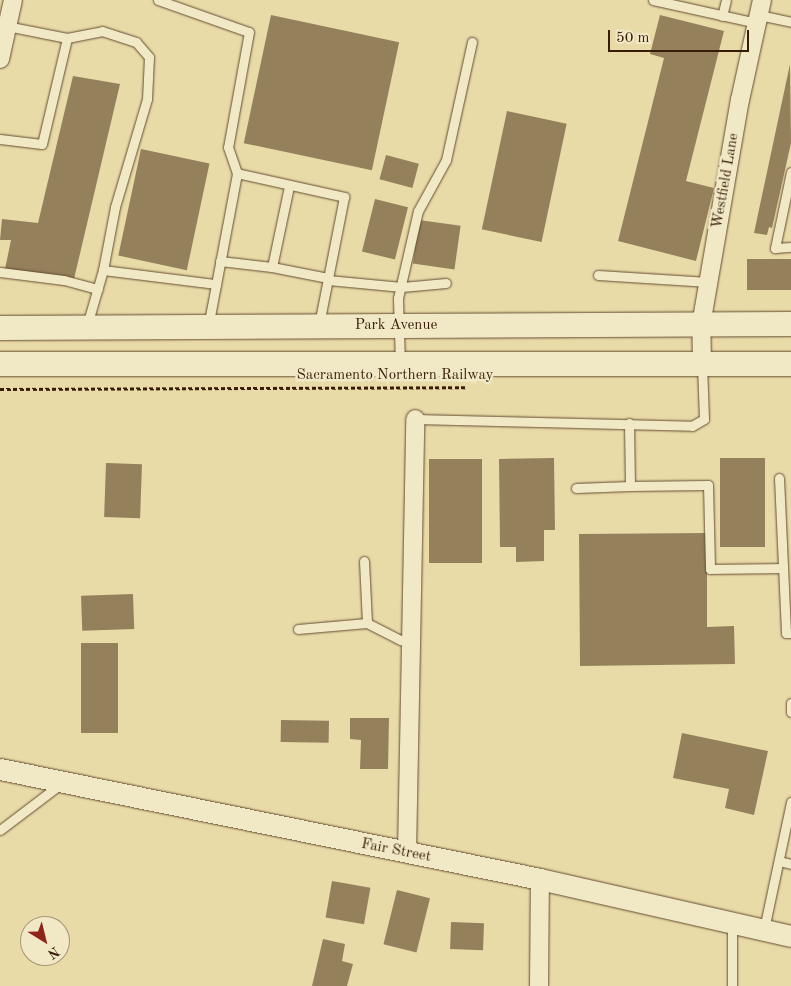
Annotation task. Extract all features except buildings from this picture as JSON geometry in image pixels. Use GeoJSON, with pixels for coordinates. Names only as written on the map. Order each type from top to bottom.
{"type":"FeatureCollection","features":[{"type":"Feature","properties":{"kind":"main road","name":"Park Avenue"},"geometry":{"type":"LineString","coordinates":[[0,328],[791,324]]}},
{"type":"Feature","properties":{"kind":"main road"},"geometry":{"type":"LineString","coordinates":[[0,364],[791,364]]}},
{"type":"Feature","properties":{"kind":"street"},"geometry":{"type":"LineString","coordinates":[[0,60],[13,0]]}},
{"type":"Feature","properties":{"kind":"street","name":"Westfield Lane"},"geometry":{"type":"LineString","coordinates":[[702,364],[701,325],[740,100],[759,13]]}},
{"type":"Feature","properties":{"kind":"street"},"geometry":{"type":"LineString","coordinates":[[407,853],[415,419]]}},
{"type":"Feature","properties":{"kind":"street","name":"Fair Street"},"geometry":{"type":"LineString","coordinates":[[0,769],[540,879],[791,936]]}},
{"type":"Feature","properties":{"kind":"street"},"geometry":{"type":"LineString","coordinates":[[539,986],[540,879]]}},
{"type":"Feature","properties":{"kind":"lane"},"geometry":{"type":"LineString","coordinates":[[158,0],[249,32],[228,147],[237,172],[208,327]]}},
{"type":"Feature","properties":{"kind":"lane"},"geometry":{"type":"LineString","coordinates":[[653,0],[688,4],[722,16],[759,13],[791,22]]}},
{"type":"Feature","properties":{"kind":"lane"},"geometry":{"type":"LineString","coordinates":[[722,16],[726,0]]}},
{"type":"Feature","properties":{"kind":"lane"},"geometry":{"type":"LineString","coordinates":[[8,26],[67,38],[102,31],[136,42],[149,57],[147,99],[115,207],[103,270],[86,328]]}},
{"type":"Feature","properties":{"kind":"lane"},"geometry":{"type":"LineString","coordinates":[[0,139],[42,144],[67,38]]}},
{"type":"Feature","properties":{"kind":"lane"},"geometry":{"type":"LineString","coordinates":[[400,363],[398,326],[402,287],[418,211],[446,160],[472,42]]}},
{"type":"Feature","properties":{"kind":"lane"},"geometry":{"type":"LineString","coordinates":[[237,172],[289,186],[344,197],[318,327]]}},
{"type":"Feature","properties":{"kind":"lane"},"geometry":{"type":"LineString","coordinates":[[791,172],[775,248],[791,247]]}},
{"type":"Feature","properties":{"kind":"lane"},"geometry":{"type":"LineString","coordinates":[[272,267],[289,186]]}},
{"type":"Feature","properties":{"kind":"lane"},"geometry":{"type":"LineString","coordinates":[[220,261],[272,267],[328,279],[402,287],[446,283]]}},
{"type":"Feature","properties":{"kind":"lane"},"geometry":{"type":"LineString","coordinates":[[103,270],[216,284]]}},
{"type":"Feature","properties":{"kind":"lane"},"geometry":{"type":"LineString","coordinates":[[0,272],[64,280],[98,289]]}},
{"type":"Feature","properties":{"kind":"lane"},"geometry":{"type":"LineString","coordinates":[[598,275],[708,282]]}},
{"type":"Feature","properties":{"kind":"lane"},"geometry":{"type":"LineString","coordinates":[[415,419],[701,423],[704,419],[702,364]]}},
{"type":"Feature","properties":{"kind":"lane"},"geometry":{"type":"LineString","coordinates":[[629,423],[630,486]]}},
{"type":"Feature","properties":{"kind":"lane"},"geometry":{"type":"LineString","coordinates":[[779,478],[786,633],[791,633]]}},
{"type":"Feature","properties":{"kind":"lane"},"geometry":{"type":"LineString","coordinates":[[576,488],[708,485],[710,569],[783,568]]}},
{"type":"Feature","properties":{"kind":"lane"},"geometry":{"type":"LineString","coordinates":[[364,561],[367,623]]}},
{"type":"Feature","properties":{"kind":"lane"},"geometry":{"type":"LineString","coordinates":[[298,629],[367,623],[401,640],[412,640]]}},
{"type":"Feature","properties":{"kind":"lane"},"geometry":{"type":"LineString","coordinates":[[791,703],[791,712]]}},
{"type":"Feature","properties":{"kind":"lane"},"geometry":{"type":"LineString","coordinates":[[0,830],[62,783]]}},
{"type":"Feature","properties":{"kind":"lane"},"geometry":{"type":"LineString","coordinates":[[764,930],[791,802]]}},
{"type":"Feature","properties":{"kind":"lane"},"geometry":{"type":"LineString","coordinates":[[779,861],[791,864]]}},
{"type":"Feature","properties":{"kind":"lane"},"geometry":{"type":"LineString","coordinates":[[732,923],[732,986]]}},
{"type":"Feature","properties":{"kind":"path","name":"Sacramento Northern Railway"},"geometry":{"type":"LineString","coordinates":[[0,389],[476,387]]}}]}
